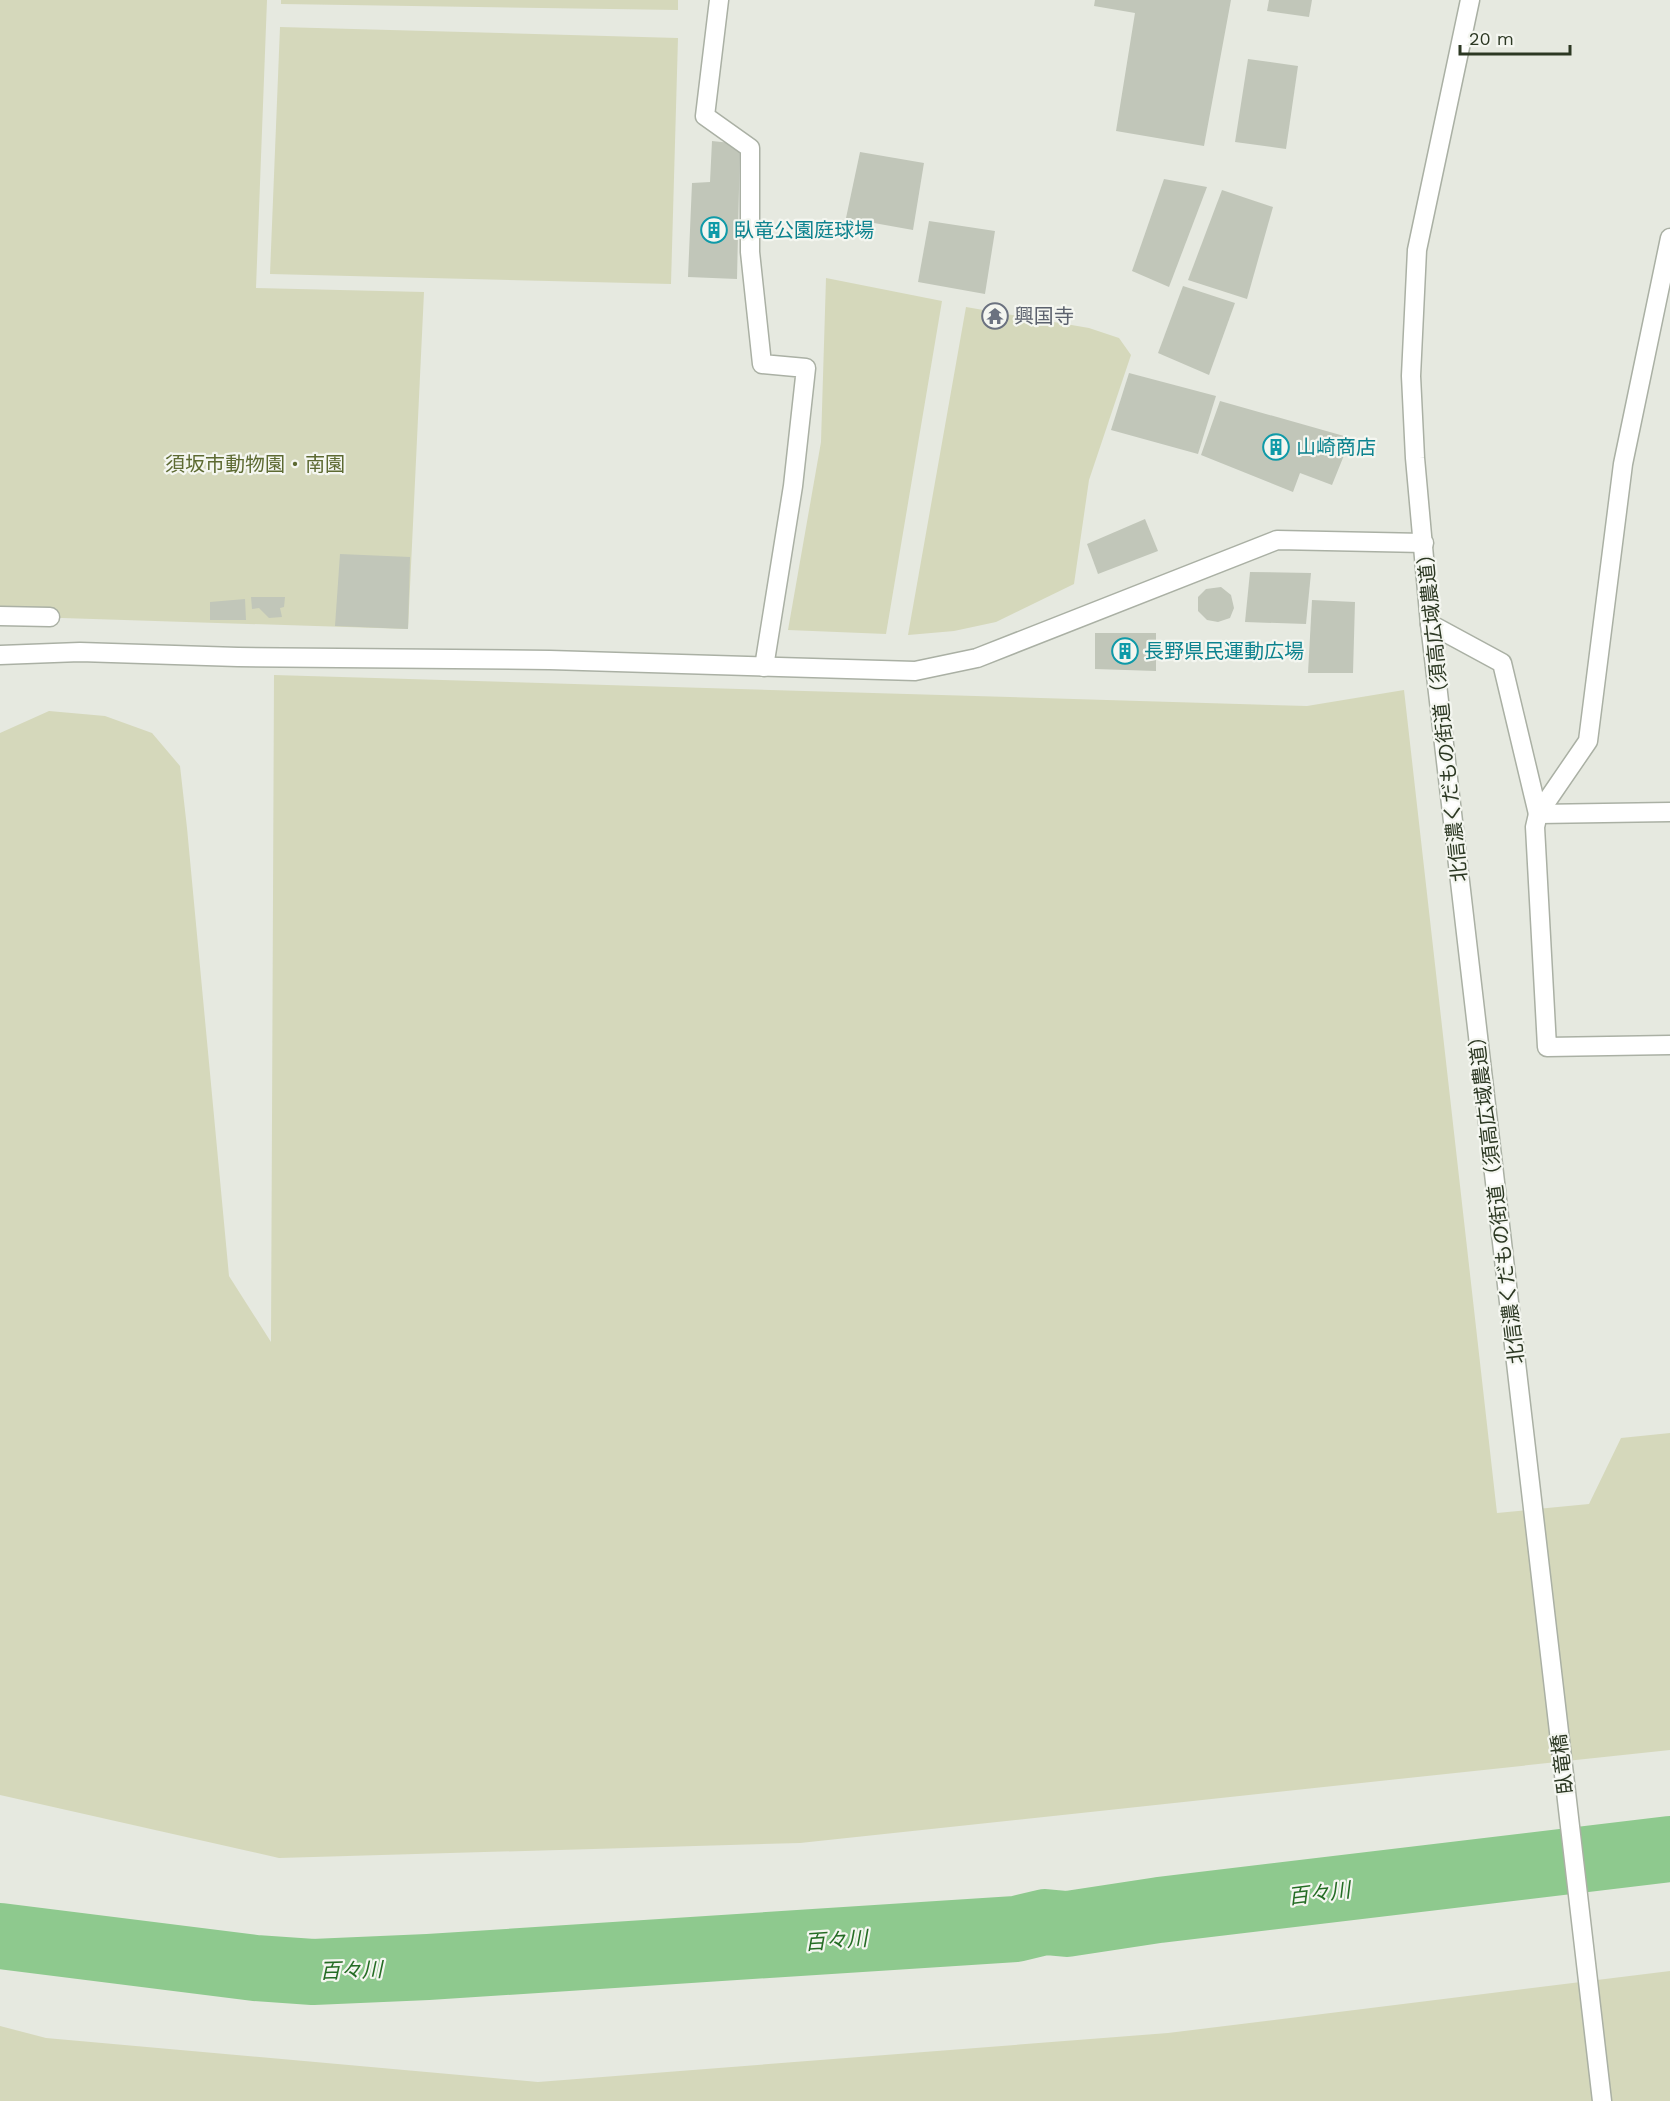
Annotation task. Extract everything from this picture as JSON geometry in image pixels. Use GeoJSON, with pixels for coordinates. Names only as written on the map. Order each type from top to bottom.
{"type":"FeatureCollection","features":[{"type":"Feature","properties":{"kind":"street"},"geometry":{"type":"LineString","coordinates":[[719,0],[705,116],[750,148],[750,252],[762,364],[806,368],[793,486],[764,667]]}},
{"type":"Feature","properties":{"kind":"street","name":"北信濃くだもの街道（須高広域農道）"},"geometry":{"type":"LineString","coordinates":[[1470,0],[1417,250],[1411,376],[1415,458],[1430,624],[1522,1428]]}},
{"type":"Feature","properties":{"kind":"street"},"geometry":{"type":"LineString","coordinates":[[1670,238],[1623,464],[1588,741],[1538,814],[1535,827],[1548,1047],[1670,1045]]}},
{"type":"Feature","properties":{"kind":"street"},"geometry":{"type":"LineString","coordinates":[[0,655],[80,652],[238,657],[550,660],[915,671],[977,658],[1277,540],[1424,543]]}},
{"type":"Feature","properties":{"kind":"street"},"geometry":{"type":"LineString","coordinates":[[0,616],[50,617]]}},
{"type":"Feature","properties":{"kind":"street"},"geometry":{"type":"LineString","coordinates":[[1430,624],[1502,663],[1538,814]]}},
{"type":"Feature","properties":{"kind":"street"},"geometry":{"type":"LineString","coordinates":[[1538,814],[1670,812]]}},
{"type":"Feature","properties":{"kind":"street","name":"臥竜橋"},"geometry":{"type":"LineString","coordinates":[[1522,1428],[1602,2101]]}},
{"type":"Feature","properties":{"kind":"green space","name":"須坂市動物園・南園"},"geometry":{"type":"Polygon","coordinates":[[[0,0],[267,0],[256,288],[424,292],[408,629],[0,616],[0,0]]]}},
{"type":"Feature","properties":{"kind":"green space"},"geometry":{"type":"Polygon","coordinates":[[[281,0],[678,0],[678,10],[281,4],[281,0]]]}},
{"type":"Feature","properties":{"kind":"green space"},"geometry":{"type":"Polygon","coordinates":[[[280,27],[678,38],[671,284],[270,274],[280,27]]]}},
{"type":"Feature","properties":{"kind":"green space"},"geometry":{"type":"Polygon","coordinates":[[[826,278],[942,301],[886,634],[788,630],[821,442],[826,278]]]}},
{"type":"Feature","properties":{"kind":"green space"},"geometry":{"type":"Polygon","coordinates":[[[966,307],[1089,328],[1119,338],[1131,355],[1089,480],[1074,584],[996,622],[954,631],[908,635],[966,307]]]}},
{"type":"Feature","properties":{"kind":"green space"},"geometry":{"type":"Polygon","coordinates":[[[274,675],[1307,706],[1404,690],[1497,1513],[1589,1504],[1621,1438],[1670,1433],[1670,1750],[800,1843],[279,1858],[0,1795],[0,733],[49,711],[105,716],[152,733],[180,766],[229,1276],[271,1342],[274,675]]]}},
{"type":"Feature","properties":{"kind":"green space"},"geometry":{"type":"Polygon","coordinates":[[[1670,1971],[1670,2101],[0,2101],[0,2026],[46,2038],[538,2082],[1168,2033],[1670,1971]]]}},
{"type":"Feature","properties":{"kind":"building"},"geometry":{"type":"Polygon","coordinates":[[[1095,0],[1231,0],[1204,146],[1116,131],[1135,13],[1094,6],[1095,0]]]}},
{"type":"Feature","properties":{"kind":"building"},"geometry":{"type":"Polygon","coordinates":[[[1269,0],[1312,0],[1309,17],[1267,11],[1269,0]]]}},
{"type":"Feature","properties":{"kind":"building"},"geometry":{"type":"Polygon","coordinates":[[[1248,59],[1298,66],[1286,149],[1235,142],[1248,59]]]}},
{"type":"Feature","properties":{"kind":"building","name":"臥竜公園庭球場"},"geometry":{"type":"Polygon","coordinates":[[[712,141],[740,144],[737,279],[688,277],[692,183],[710,182],[712,141]]]}},
{"type":"Feature","properties":{"kind":"building"},"geometry":{"type":"Polygon","coordinates":[[[860,152],[924,163],[913,230],[846,218],[860,152]]]}},
{"type":"Feature","properties":{"kind":"building"},"geometry":{"type":"Polygon","coordinates":[[[1164,179],[1207,187],[1169,287],[1132,271],[1164,179]]]}},
{"type":"Feature","properties":{"kind":"building"},"geometry":{"type":"Polygon","coordinates":[[[1222,190],[1273,207],[1247,299],[1188,280],[1222,190]]]}},
{"type":"Feature","properties":{"kind":"building"},"geometry":{"type":"Polygon","coordinates":[[[929,221],[995,231],[985,294],[918,282],[929,221]]]}},
{"type":"Feature","properties":{"kind":"building"},"geometry":{"type":"Polygon","coordinates":[[[1183,286],[1235,303],[1209,375],[1158,353],[1183,286]]]}},
{"type":"Feature","properties":{"kind":"building"},"geometry":{"type":"Polygon","coordinates":[[[1129,373],[1216,396],[1198,454],[1111,430],[1129,373]]]}},
{"type":"Feature","properties":{"kind":"building","name":"山崎商店"},"geometry":{"type":"Polygon","coordinates":[[[1220,401],[1351,438],[1332,485],[1300,473],[1293,492],[1201,455],[1220,401]]]}},
{"type":"Feature","properties":{"kind":"building"},"geometry":{"type":"Polygon","coordinates":[[[1145,519],[1158,551],[1098,574],[1087,544],[1145,519]]]}},
{"type":"Feature","properties":{"kind":"building"},"geometry":{"type":"Polygon","coordinates":[[[340,554],[410,557],[408,629],[335,626],[340,554]]]}},
{"type":"Feature","properties":{"kind":"building"},"geometry":{"type":"Polygon","coordinates":[[[1250,572],[1311,573],[1306,624],[1245,622],[1250,572]]]}},
{"type":"Feature","properties":{"kind":"building"},"geometry":{"type":"Polygon","coordinates":[[[1221,587],[1231,595],[1234,608],[1230,618],[1218,622],[1207,620],[1198,611],[1198,597],[1206,589],[1221,587]]]}},
{"type":"Feature","properties":{"kind":"building"},"geometry":{"type":"Polygon","coordinates":[[[251,597],[285,597],[284,607],[280,608],[282,617],[269,618],[259,608],[252,609],[251,597]]]}},
{"type":"Feature","properties":{"kind":"building"},"geometry":{"type":"Polygon","coordinates":[[[245,599],[246,620],[210,620],[210,602],[245,599]]]}},
{"type":"Feature","properties":{"kind":"building"},"geometry":{"type":"Polygon","coordinates":[[[1312,600],[1355,602],[1353,673],[1308,673],[1312,600]]]}},
{"type":"Feature","properties":{"kind":"building","name":"長野県民運動広場"},"geometry":{"type":"Polygon","coordinates":[[[1095,633],[1156,633],[1156,671],[1095,669],[1095,633]]]}},
{"type":"Feature","properties":{"kind":"waterway","name":"百々川"},"geometry":{"type":"LineString","coordinates":[[0,1936],[255,1968],[313,1972],[428,1967],[1016,1929],[1045,1922],[1067,1924],[1159,1910],[1670,1849]]}},
{"type":"Feature","properties":{"kind":"place","name":"臥竜公園庭球場"},"geometry":{"type":"Point","coordinates":[714,230]}},
{"type":"Feature","properties":{"kind":"place","name":"興国寺"},"geometry":{"type":"Point","coordinates":[995,316]}},
{"type":"Feature","properties":{"kind":"place","name":"山崎商店"},"geometry":{"type":"Point","coordinates":[1276,447]}},
{"type":"Feature","properties":{"kind":"place","name":"長野県民運動広場"},"geometry":{"type":"Point","coordinates":[1125,651]}}]}
